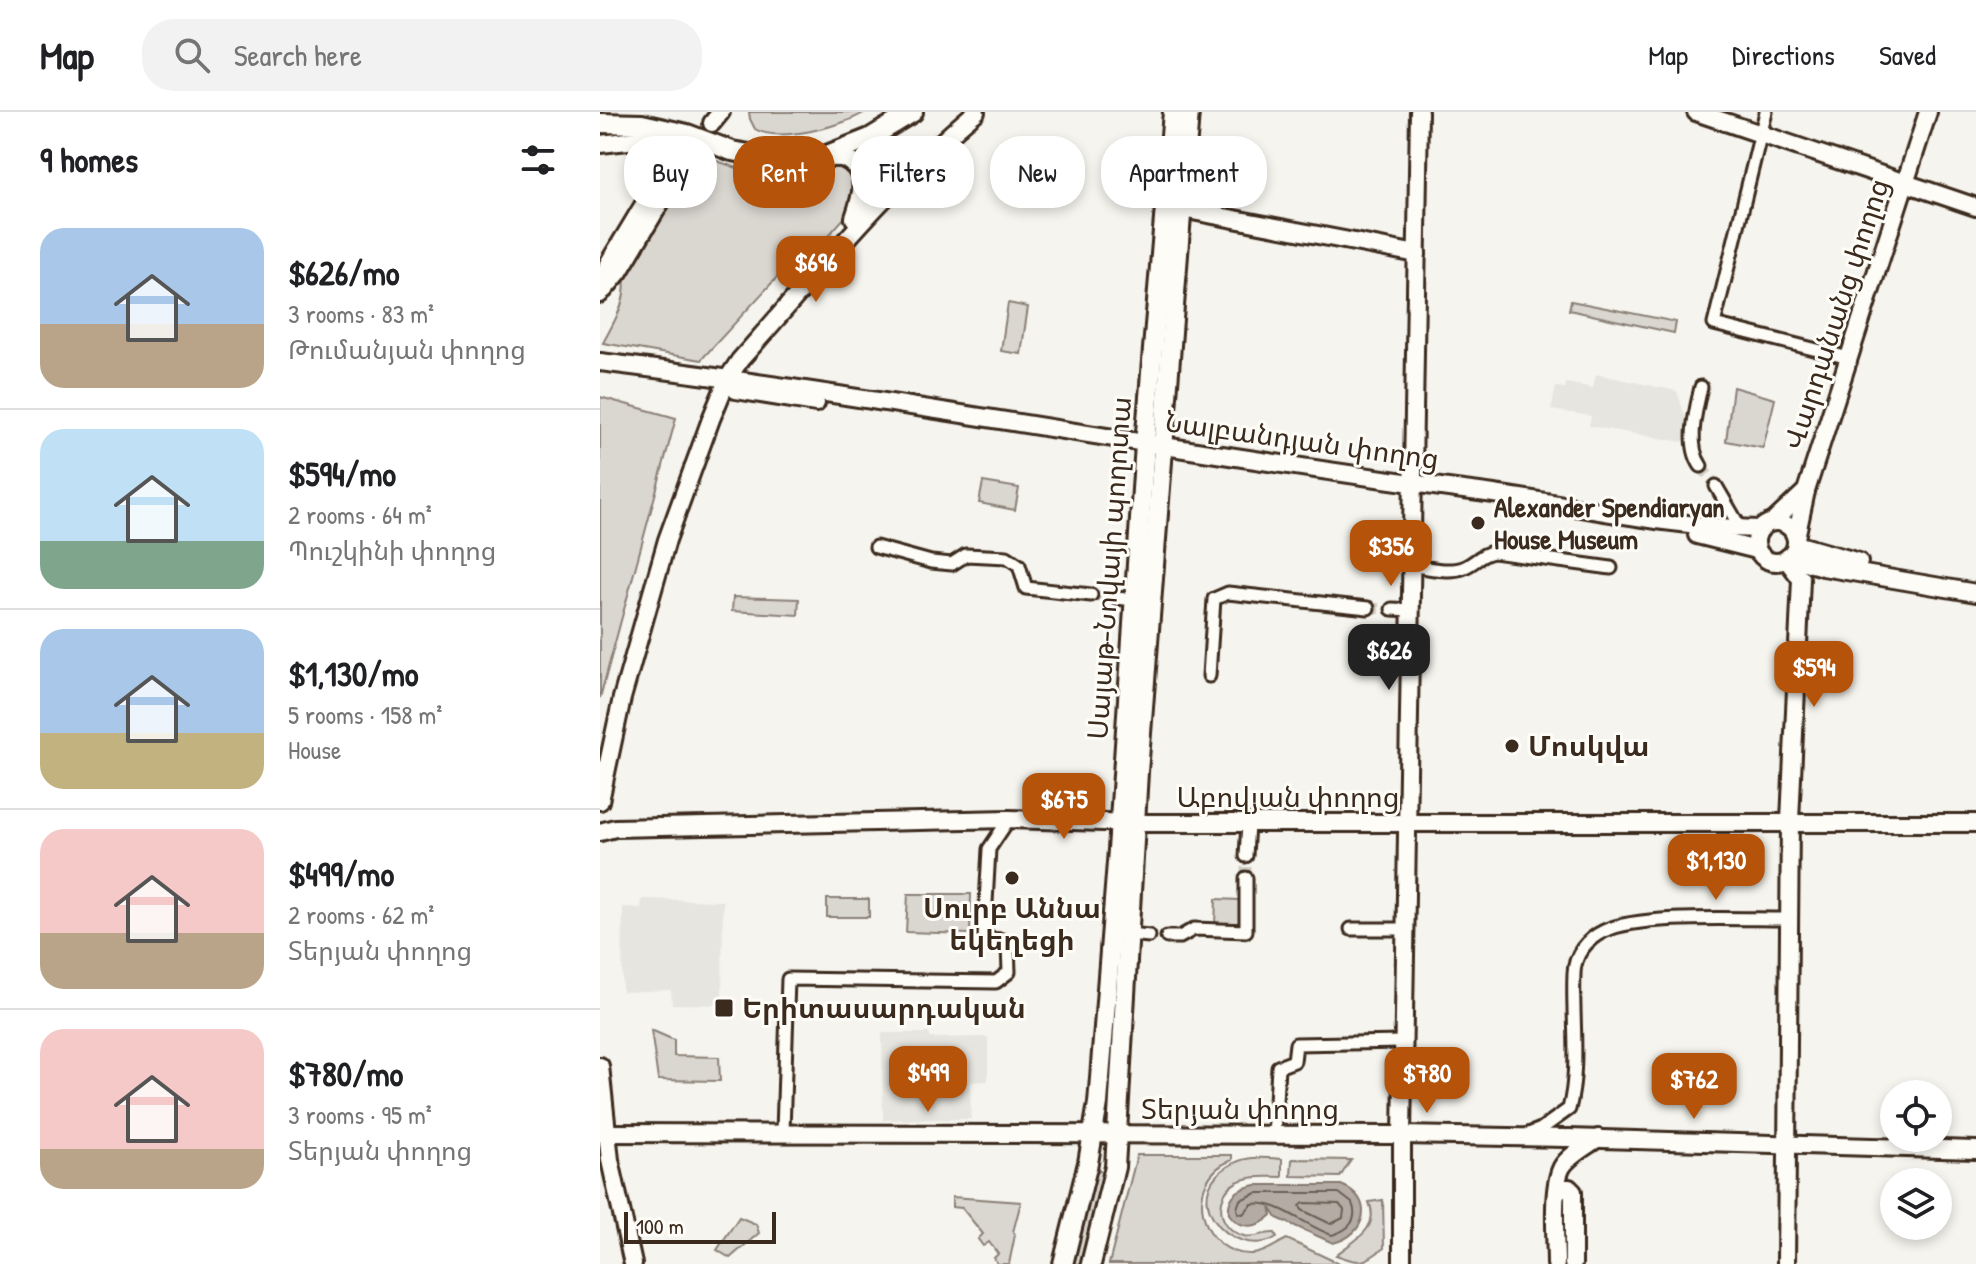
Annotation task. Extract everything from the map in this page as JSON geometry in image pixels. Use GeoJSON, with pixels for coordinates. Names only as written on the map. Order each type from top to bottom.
{"type":"FeatureCollection","features":[{"type":"Feature","properties":{"kind":"main road"},"geometry":{"type":"LineString","coordinates":[[835,152],[870,138],[913,112]]}},
{"type":"Feature","properties":{"kind":"main road","name":"Սայաթ-Նովայի պողոտա"},"geometry":{"type":"LineString","coordinates":[[1063,1264],[1094,1135],[1127,823],[1154,448],[1173,112]]}},
{"type":"Feature","properties":{"kind":"main road","name":"Սայաթ-Նովայի պողոտա"},"geometry":{"type":"LineString","coordinates":[[1091,1264],[1115,1167],[1129,934],[1125,599],[1154,448],[1182,209],[1189,112]]}},
{"type":"Feature","properties":{"kind":"main road"},"geometry":{"type":"LineString","coordinates":[[600,123],[642,124],[687,134],[733,151]]}},
{"type":"Feature","properties":{"kind":"main road"},"geometry":{"type":"LineString","coordinates":[[835,157],[848,159],[862,176],[863,196],[855,218]]}},
{"type":"Feature","properties":{"kind":"street"},"geometry":{"type":"LineString","coordinates":[[600,801],[622,698],[654,582],[722,381],[855,218],[900,169],[961,112]]}},
{"type":"Feature","properties":{"kind":"street"},"geometry":{"type":"LineString","coordinates":[[722,381],[929,152],[976,112]]}},
{"type":"Feature","properties":{"kind":"street"},"geometry":{"type":"LineString","coordinates":[[1402,1264],[1419,112]]}},
{"type":"Feature","properties":{"kind":"street"},"geometry":{"type":"LineString","coordinates":[[1696,112],[1976,207]]}},
{"type":"Feature","properties":{"kind":"street"},"geometry":{"type":"LineString","coordinates":[[1766,112],[1714,324],[1849,358]]}},
{"type":"Feature","properties":{"kind":"street","name":"Վարդանանց փողոց"},"geometry":{"type":"LineString","coordinates":[[1767,525],[1806,491],[1928,112]]}},
{"type":"Feature","properties":{"kind":"street"},"geometry":{"type":"LineString","coordinates":[[600,144],[638,140],[657,143],[667,156],[667,166],[662,176],[608,264],[600,294]]}},
{"type":"Feature","properties":{"kind":"street"},"geometry":{"type":"LineString","coordinates":[[600,294],[619,272],[657,208]]}},
{"type":"Feature","properties":{"kind":"street"},"geometry":{"type":"LineString","coordinates":[[1182,209],[1417,254]]}},
{"type":"Feature","properties":{"kind":"street","name":"Նալբանդյան փողոց"},"geometry":{"type":"LineString","coordinates":[[600,362],[1413,486],[1694,534],[1757,550]]}},
{"type":"Feature","properties":{"kind":"street","name":"Նալբանդյան փողոց"},"geometry":{"type":"LineString","coordinates":[[600,372],[722,381]]}},
{"type":"Feature","properties":{"kind":"street"},"geometry":{"type":"LineString","coordinates":[[1701,387],[1694,422],[1696,459],[1701,466]]}},
{"type":"Feature","properties":{"kind":"street","name":"Նալբանդյան փողոց"},"geometry":{"type":"LineString","coordinates":[[1413,486],[1527,498],[1710,528],[1741,529],[1767,525]]}},
{"type":"Feature","properties":{"kind":"street"},"geometry":{"type":"LineString","coordinates":[[1716,486],[1741,529]]}},
{"type":"Feature","properties":{"kind":"street"},"geometry":{"type":"LineString","coordinates":[[1786,1264],[1787,920],[1801,579],[1792,550],[1786,524],[1767,525],[1755,539],[1757,550],[1767,560],[1777,562],[1792,550],[1806,491]]}},
{"type":"Feature","properties":{"kind":"street"},"geometry":{"type":"LineString","coordinates":[[876,547],[931,562],[952,564],[966,555],[1007,557],[1019,565],[1026,588],[1091,595]]}},
{"type":"Feature","properties":{"kind":"street"},"geometry":{"type":"LineString","coordinates":[[1792,550],[1976,584]]}},
{"type":"Feature","properties":{"kind":"street"},"geometry":{"type":"LineString","coordinates":[[1792,550],[1823,567],[1976,593]]}},
{"type":"Feature","properties":{"kind":"street"},"geometry":{"type":"LineString","coordinates":[[1412,566],[1453,570],[1464,567],[1485,553],[1494,552],[1611,568]]}},
{"type":"Feature","properties":{"kind":"street"},"geometry":{"type":"LineString","coordinates":[[1209,676],[1214,599],[1220,594],[1368,608]]}},
{"type":"Feature","properties":{"kind":"street"},"geometry":{"type":"LineString","coordinates":[[1392,609],[1411,610]]}},
{"type":"Feature","properties":{"kind":"street"},"geometry":{"type":"LineString","coordinates":[[783,1132],[788,979],[996,982],[1009,972],[1008,945],[1002,940],[984,939],[989,849],[1009,819]]}},
{"type":"Feature","properties":{"kind":"street","name":"Աբովյան փողոց"},"geometry":{"type":"LineString","coordinates":[[600,832],[615,828],[1009,819],[1127,823],[1976,823]]}},
{"type":"Feature","properties":{"kind":"street"},"geometry":{"type":"LineString","coordinates":[[1246,856],[1248,823]]}},
{"type":"Feature","properties":{"kind":"street"},"geometry":{"type":"LineString","coordinates":[[1167,937],[1180,937],[1194,929],[1246,931],[1246,878]]}},
{"type":"Feature","properties":{"kind":"street"},"geometry":{"type":"LineString","coordinates":[[1521,1137],[1541,1129],[1569,1109],[1574,1055],[1576,957],[1588,942],[1605,930],[1650,922],[1787,920]]}},
{"type":"Feature","properties":{"kind":"street"},"geometry":{"type":"LineString","coordinates":[[1351,929],[1405,929]]}},
{"type":"Feature","properties":{"kind":"street"},"geometry":{"type":"LineString","coordinates":[[1129,934],[1149,936]]}},
{"type":"Feature","properties":{"kind":"street"},"geometry":{"type":"LineString","coordinates":[[1274,1136],[1278,1067],[1294,1061],[1296,1044],[1403,1042]]}},
{"type":"Feature","properties":{"kind":"street"},"geometry":{"type":"LineString","coordinates":[[600,1066],[603,1133],[633,1264]]}},
{"type":"Feature","properties":{"kind":"street","name":"Տերյան փողոց"},"geometry":{"type":"LineString","coordinates":[[603,1133],[1402,1135],[1976,1150]]}},
{"type":"Feature","properties":{"kind":"street"},"geometry":{"type":"LineString","coordinates":[[1556,1264],[1557,1192],[1563,1165],[1598,1138]]}},
{"type":"Feature","properties":{"kind":"street"},"geometry":{"type":"LineString","coordinates":[[1557,1192],[1562,1188],[1573,1192],[1573,1264]]}},
{"type":"Feature","properties":{"kind":"shaded area"},"geometry":{"type":"Polygon","coordinates":[[[749,112],[865,112],[827,127],[779,134],[755,129],[749,112]]]}},
{"type":"Feature","properties":{"kind":"shaded area"},"geometry":{"type":"Polygon","coordinates":[[[717,161],[733,167],[733,208],[835,208],[835,167],[851,171],[851,206],[846,216],[788,281],[780,274],[701,360],[603,343],[622,303],[624,276],[669,208],[717,208],[717,161]]]}},
{"type":"Feature","properties":{"kind":"shaded area"},"geometry":{"type":"Polygon","coordinates":[[[1571,301],[1676,322],[1674,333],[1569,310],[1571,301]]]}},
{"type":"Feature","properties":{"kind":"shaded area"},"geometry":{"type":"Polygon","coordinates":[[[1008,303],[1028,307],[1021,354],[1001,351],[1008,303]]]}},
{"type":"Feature","properties":{"kind":"shaded area"},"geometry":{"type":"Polygon","coordinates":[[[1596,374],[1677,391],[1691,434],[1682,442],[1589,426],[1591,416],[1551,410],[1556,387],[1565,388],[1566,383],[1593,388],[1596,374]]]}},
{"type":"Feature","properties":{"kind":"shaded area"},"geometry":{"type":"Polygon","coordinates":[[[1733,387],[1775,399],[1763,448],[1726,441],[1733,387]]]}},
{"type":"Feature","properties":{"kind":"shaded area"},"geometry":{"type":"Polygon","coordinates":[[[600,397],[676,418],[600,698],[600,397]]]}},
{"type":"Feature","properties":{"kind":"shaded area"},"geometry":{"type":"Polygon","coordinates":[[[983,482],[1019,488],[1015,510],[979,503],[983,482]]]}},
{"type":"Feature","properties":{"kind":"shaded area"},"geometry":{"type":"Polygon","coordinates":[[[733,597],[799,599],[798,615],[732,611],[733,597]]]}},
{"type":"Feature","properties":{"kind":"shaded area"},"geometry":{"type":"Polygon","coordinates":[[[908,894],[971,894],[970,934],[906,932],[908,894]]]}},
{"type":"Feature","properties":{"kind":"shaded area"},"geometry":{"type":"Polygon","coordinates":[[[642,899],[723,901],[722,1005],[672,1004],[671,990],[622,992],[623,907],[641,908],[642,899]]]}},
{"type":"Feature","properties":{"kind":"shaded area"},"geometry":{"type":"Polygon","coordinates":[[[827,899],[869,899],[869,917],[827,917],[827,899]]]}},
{"type":"Feature","properties":{"kind":"shaded area"},"geometry":{"type":"Polygon","coordinates":[[[1216,899],[1240,900],[1241,926],[1215,925],[1216,899]]]}},
{"type":"Feature","properties":{"kind":"shaded area"},"geometry":{"type":"Polygon","coordinates":[[[651,1030],[674,1040],[674,1056],[719,1057],[720,1081],[658,1080],[651,1030]]]}},
{"type":"Feature","properties":{"kind":"shaded area"},"geometry":{"type":"Polygon","coordinates":[[[882,1033],[929,1033],[930,1038],[988,1037],[988,1081],[970,1082],[971,1119],[883,1120],[882,1033]]]}},
{"type":"Feature","properties":{"kind":"shaded area"},"geometry":{"type":"Polygon","coordinates":[[[1137,1155],[1232,1155],[1232,1160],[1216,1170],[1206,1183],[1202,1199],[1210,1231],[1220,1243],[1235,1252],[1253,1254],[1287,1239],[1340,1264],[1109,1264],[1137,1155]]]}},
{"type":"Feature","properties":{"kind":"shaded area"},"geometry":{"type":"Polygon","coordinates":[[[1244,1159],[1282,1159],[1282,1177],[1259,1177],[1237,1182],[1224,1195],[1221,1211],[1228,1226],[1235,1232],[1248,1237],[1275,1233],[1277,1237],[1259,1243],[1242,1240],[1226,1232],[1214,1220],[1208,1204],[1209,1188],[1219,1173],[1244,1159]]]}},
{"type":"Feature","properties":{"kind":"shaded area"},"geometry":{"type":"Polygon","coordinates":[[[1292,1159],[1351,1160],[1340,1177],[1291,1176],[1292,1159]]]}},
{"type":"Feature","properties":{"kind":"shaded area"},"geometry":{"type":"Polygon","coordinates":[[[1095,1170],[1102,1171],[1104,1176],[1082,1264],[1070,1264],[1095,1170]]]}},
{"type":"Feature","properties":{"kind":"shaded area"},"geometry":{"type":"Polygon","coordinates":[[[952,1197],[1021,1202],[1009,1264],[998,1264],[994,1258],[998,1254],[989,1242],[983,1246],[978,1239],[983,1234],[962,1208],[952,1207],[952,1197]]]}},
{"type":"Feature","properties":{"kind":"shaded area"},"geometry":{"type":"Polygon","coordinates":[[[1383,1200],[1384,1248],[1362,1261],[1336,1255],[1368,1227],[1372,1212],[1369,1202],[1383,1200]]]}},
{"type":"Feature","properties":{"kind":"shaded area"},"geometry":{"type":"Polygon","coordinates":[[[739,1217],[756,1224],[759,1233],[730,1258],[717,1250],[739,1217]]]}},
{"type":"Feature","properties":{"kind":"water"},"geometry":{"type":"Polygon","coordinates":[[[1256,1185],[1341,1185],[1352,1191],[1363,1207],[1359,1225],[1353,1233],[1333,1243],[1277,1218],[1270,1207],[1272,1215],[1267,1219],[1256,1225],[1244,1225],[1229,1214],[1230,1202],[1239,1190],[1256,1185]]]}},
{"type":"Feature","properties":{"kind":"tunnel"},"geometry":{"type":"LineString","coordinates":[[703,136],[712,123]]}},
{"type":"Feature","properties":{"kind":"tunnel"},"geometry":{"type":"LineString","coordinates":[[1701,466],[1716,486]]}},
{"type":"Feature","properties":{"kind":"tunnel"},"geometry":{"type":"LineString","coordinates":[[1091,595],[1116,598]]}},
{"type":"Feature","properties":{"kind":"tunnel"},"geometry":{"type":"LineString","coordinates":[[1368,608],[1392,609]]}},
{"type":"Feature","properties":{"kind":"tunnel"},"geometry":{"type":"LineString","coordinates":[[1246,856],[1246,878]]}},
{"type":"Feature","properties":{"kind":"place","name":"Alexander Spendiaryan House Museum"},"geometry":{"type":"Point","coordinates":[1478,523]}},
{"type":"Feature","properties":{"kind":"place","name":"Մոսկվա"},"geometry":{"type":"Point","coordinates":[1512,746]}},
{"type":"Feature","properties":{"kind":"place","name":"Սուրբ Աննա եկեղեցի"},"geometry":{"type":"Point","coordinates":[1012,878]}},
{"type":"Feature","properties":{"kind":"place","name":"Երիտասարդական"},"geometry":{"type":"Point","coordinates":[724,1008]}}]}
